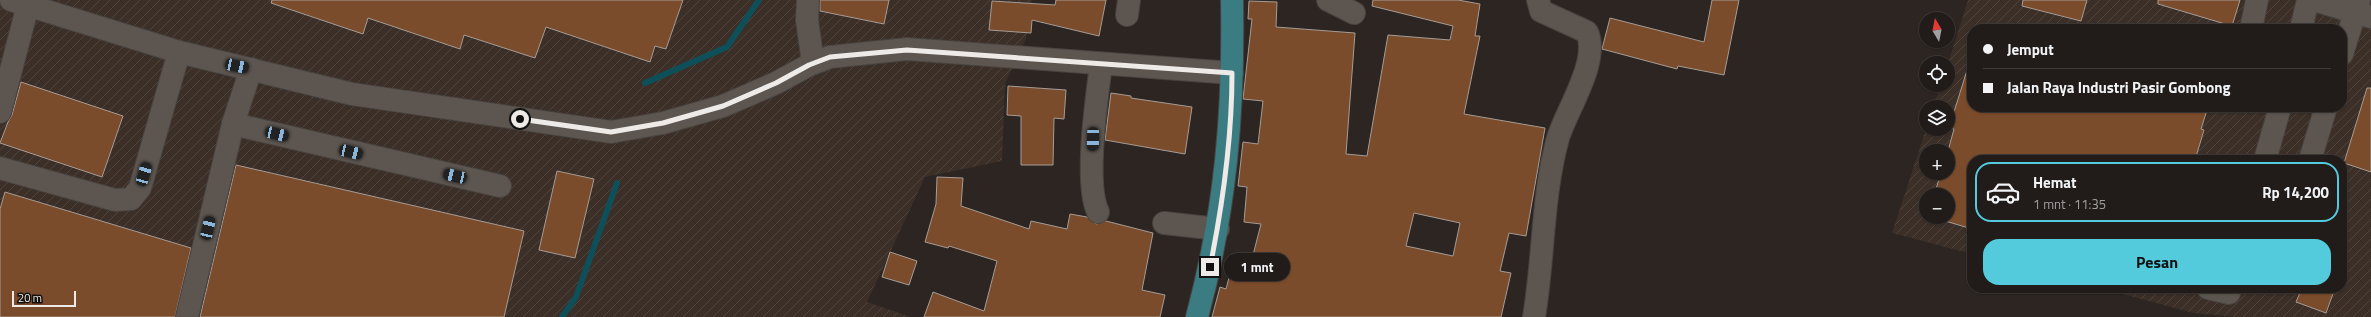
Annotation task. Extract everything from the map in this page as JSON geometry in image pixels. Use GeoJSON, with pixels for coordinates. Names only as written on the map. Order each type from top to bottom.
{"type":"FeatureCollection","features":[{"type":"Feature","properties":{"kind":"main road"},"geometry":{"type":"LineString","coordinates":[[1197,317],[1218,229],[1229,143],[1232,73],[1232,0]]}},
{"type":"Feature","properties":{"kind":"street"},"geometry":{"type":"LineString","coordinates":[[808,0],[807,20],[813,63]]}},
{"type":"Feature","properties":{"kind":"street"},"geometry":{"type":"LineString","coordinates":[[1328,0],[1354,13]]}},
{"type":"Feature","properties":{"kind":"street"},"geometry":{"type":"LineString","coordinates":[[1534,317],[1552,165],[1558,138],[1582,82],[1591,51],[1590,40],[1587,32],[1541,11],[1538,0]]}},
{"type":"Feature","properties":{"kind":"street"},"geometry":{"type":"LineString","coordinates":[[2251,24],[2257,0]]}},
{"type":"Feature","properties":{"kind":"street"},"geometry":{"type":"LineString","coordinates":[[2302,24],[2308,0]]}},
{"type":"Feature","properties":{"kind":"street"},"geometry":{"type":"LineString","coordinates":[[2314,0],[2362,10],[2347,43]]}},
{"type":"Feature","properties":{"kind":"street"},"geometry":{"type":"LineString","coordinates":[[0,112],[19,3],[179,52],[352,94],[611,132],[663,123],[723,106],[776,83],[813,63],[830,57],[907,50],[1232,73]]}},
{"type":"Feature","properties":{"kind":"street"},"geometry":{"type":"LineString","coordinates":[[0,168],[115,200],[131,199],[140,188],[179,52]]}},
{"type":"Feature","properties":{"kind":"street"},"geometry":{"type":"LineString","coordinates":[[1098,212],[1093,201],[1093,139],[1101,64]]}},
{"type":"Feature","properties":{"kind":"street"},"geometry":{"type":"LineString","coordinates":[[187,317],[233,124],[251,69]]}},
{"type":"Feature","properties":{"kind":"street"},"geometry":{"type":"LineString","coordinates":[[2267,155],[2279,112]]}},
{"type":"Feature","properties":{"kind":"street"},"geometry":{"type":"LineString","coordinates":[[2312,155],[2324,112]]}},
{"type":"Feature","properties":{"kind":"street"},"geometry":{"type":"LineString","coordinates":[[233,124],[500,186]]}},
{"type":"Feature","properties":{"kind":"street"},"geometry":{"type":"LineString","coordinates":[[1164,222],[1218,229]]}},
{"type":"Feature","properties":{"kind":"shaded area"},"geometry":{"type":"Polygon","coordinates":[[[0,0],[1032,0],[1026,39],[1005,84],[1002,161],[925,177],[867,302],[911,317],[0,317],[0,0]]]}},
{"type":"Feature","properties":{"kind":"shaded area"},"geometry":{"type":"Polygon","coordinates":[[[1968,0],[2371,0],[2371,317],[2235,317],[2193,313],[2119,293],[2347,293],[2347,155],[1967,155],[1967,253],[1892,233],[1919,150],[1919,180],[1955,180],[1955,144],[1921,144],[1924,136],[1955,136],[1955,100],[1936,100],[1938,92],[1955,92],[1955,56],[1950,56],[1953,48],[1955,48],[1955,41],[1968,0]]]}},
{"type":"Feature","properties":{"kind":"building"},"geometry":{"type":"Polygon","coordinates":[[[272,0],[683,0],[666,49],[655,46],[650,62],[546,27],[535,58],[464,35],[460,49],[368,18],[363,34],[271,3],[272,0]]]}},
{"type":"Feature","properties":{"kind":"building"},"geometry":{"type":"Polygon","coordinates":[[[820,0],[889,0],[884,24],[820,11],[820,0]]]}},
{"type":"Feature","properties":{"kind":"building"},"geometry":{"type":"Polygon","coordinates":[[[1056,0],[1106,0],[1099,36],[1032,20],[1031,33],[989,30],[992,1],[1055,5],[1056,0]]]}},
{"type":"Feature","properties":{"kind":"building"},"geometry":{"type":"Polygon","coordinates":[[[1373,0],[1458,0],[1480,4],[1475,36],[1480,36],[1464,114],[1545,128],[1526,236],[1509,233],[1500,271],[1511,273],[1501,317],[1212,317],[1220,287],[1226,289],[1235,255],[1252,259],[1261,224],[1244,222],[1247,187],[1238,186],[1243,142],[1258,144],[1263,101],[1243,99],[1252,19],[1248,19],[1249,1],[1277,2],[1276,27],[1355,33],[1346,154],[1367,156],[1388,35],[1450,40],[1453,26],[1372,6],[1373,0]],[[1414,213],[1406,246],[1453,256],[1460,223],[1414,213]]]}},
{"type":"Feature","properties":{"kind":"building"},"geometry":{"type":"Polygon","coordinates":[[[1712,0],[1739,0],[1724,75],[1678,66],[1677,69],[1602,49],[1610,18],[1704,42],[1712,0]]]}},
{"type":"Feature","properties":{"kind":"building"},"geometry":{"type":"Polygon","coordinates":[[[2023,0],[2087,0],[2081,21],[2022,6],[2023,0]]]}},
{"type":"Feature","properties":{"kind":"building"},"geometry":{"type":"Polygon","coordinates":[[[2158,0],[2240,0],[2233,24],[2225,24],[2158,4],[2158,0]]]}},
{"type":"Feature","properties":{"kind":"building"},"geometry":{"type":"Polygon","coordinates":[[[1967,70],[1967,112],[2206,112],[2201,129],[2204,130],[2196,155],[1967,155],[1967,228],[1955,224],[1955,188],[1936,188],[1939,180],[1955,180],[1955,144],[1950,144],[1952,136],[1955,136],[1955,109],[1967,70]]]}},
{"type":"Feature","properties":{"kind":"building"},"geometry":{"type":"Polygon","coordinates":[[[21,82],[123,116],[102,177],[0,143],[12,115],[21,82]]]}},
{"type":"Feature","properties":{"kind":"building"},"geometry":{"type":"Polygon","coordinates":[[[1008,86],[1066,90],[1064,119],[1054,118],[1053,165],[1021,165],[1021,116],[1007,115],[1008,86]]]}},
{"type":"Feature","properties":{"kind":"building"},"geometry":{"type":"Polygon","coordinates":[[[2367,88],[2371,88],[2371,172],[2347,164],[2346,155],[2367,88]]]}},
{"type":"Feature","properties":{"kind":"building"},"geometry":{"type":"Polygon","coordinates":[[[1111,93],[1131,96],[1131,98],[1192,107],[1185,154],[1105,140],[1111,93]]]}},
{"type":"Feature","properties":{"kind":"building"},"geometry":{"type":"Polygon","coordinates":[[[236,165],[524,231],[504,317],[200,317],[236,165]]]}},
{"type":"Feature","properties":{"kind":"building"},"geometry":{"type":"Polygon","coordinates":[[[557,171],[594,179],[575,258],[539,250],[557,171]]]}},
{"type":"Feature","properties":{"kind":"building"},"geometry":{"type":"Polygon","coordinates":[[[937,177],[963,178],[961,206],[1029,229],[1031,221],[1067,229],[1070,214],[1087,217],[1096,224],[1106,221],[1153,233],[1142,290],[1165,295],[1160,317],[924,317],[933,292],[984,311],[997,261],[949,246],[948,248],[925,242],[936,204],[937,177]]]}},
{"type":"Feature","properties":{"kind":"building"},"geometry":{"type":"Polygon","coordinates":[[[5,192],[191,248],[175,317],[0,317],[0,209],[5,192]]]}},
{"type":"Feature","properties":{"kind":"building"},"geometry":{"type":"Polygon","coordinates":[[[890,252],[917,261],[909,285],[882,277],[890,252]]]}},
{"type":"Feature","properties":{"kind":"building"},"geometry":{"type":"Polygon","coordinates":[[[2300,293],[2333,293],[2326,313],[2296,302],[2300,293]]]}},
{"type":"Feature","properties":{"kind":"waterway"},"geometry":{"type":"LineString","coordinates":[[645,83],[727,47],[759,0]]}},
{"type":"Feature","properties":{"kind":"waterway"},"geometry":{"type":"LineString","coordinates":[[562,317],[576,297],[617,183]]}},
{"type":"Feature","properties":{"kind":"route"},"geometry":{"type":"LineString","coordinates":[[520,119],[611,132],[663,123],[723,106],[776,83],[809,65],[830,57],[907,50],[1232,73],[1232,105],[1225,187],[1210,267]]}}]}
